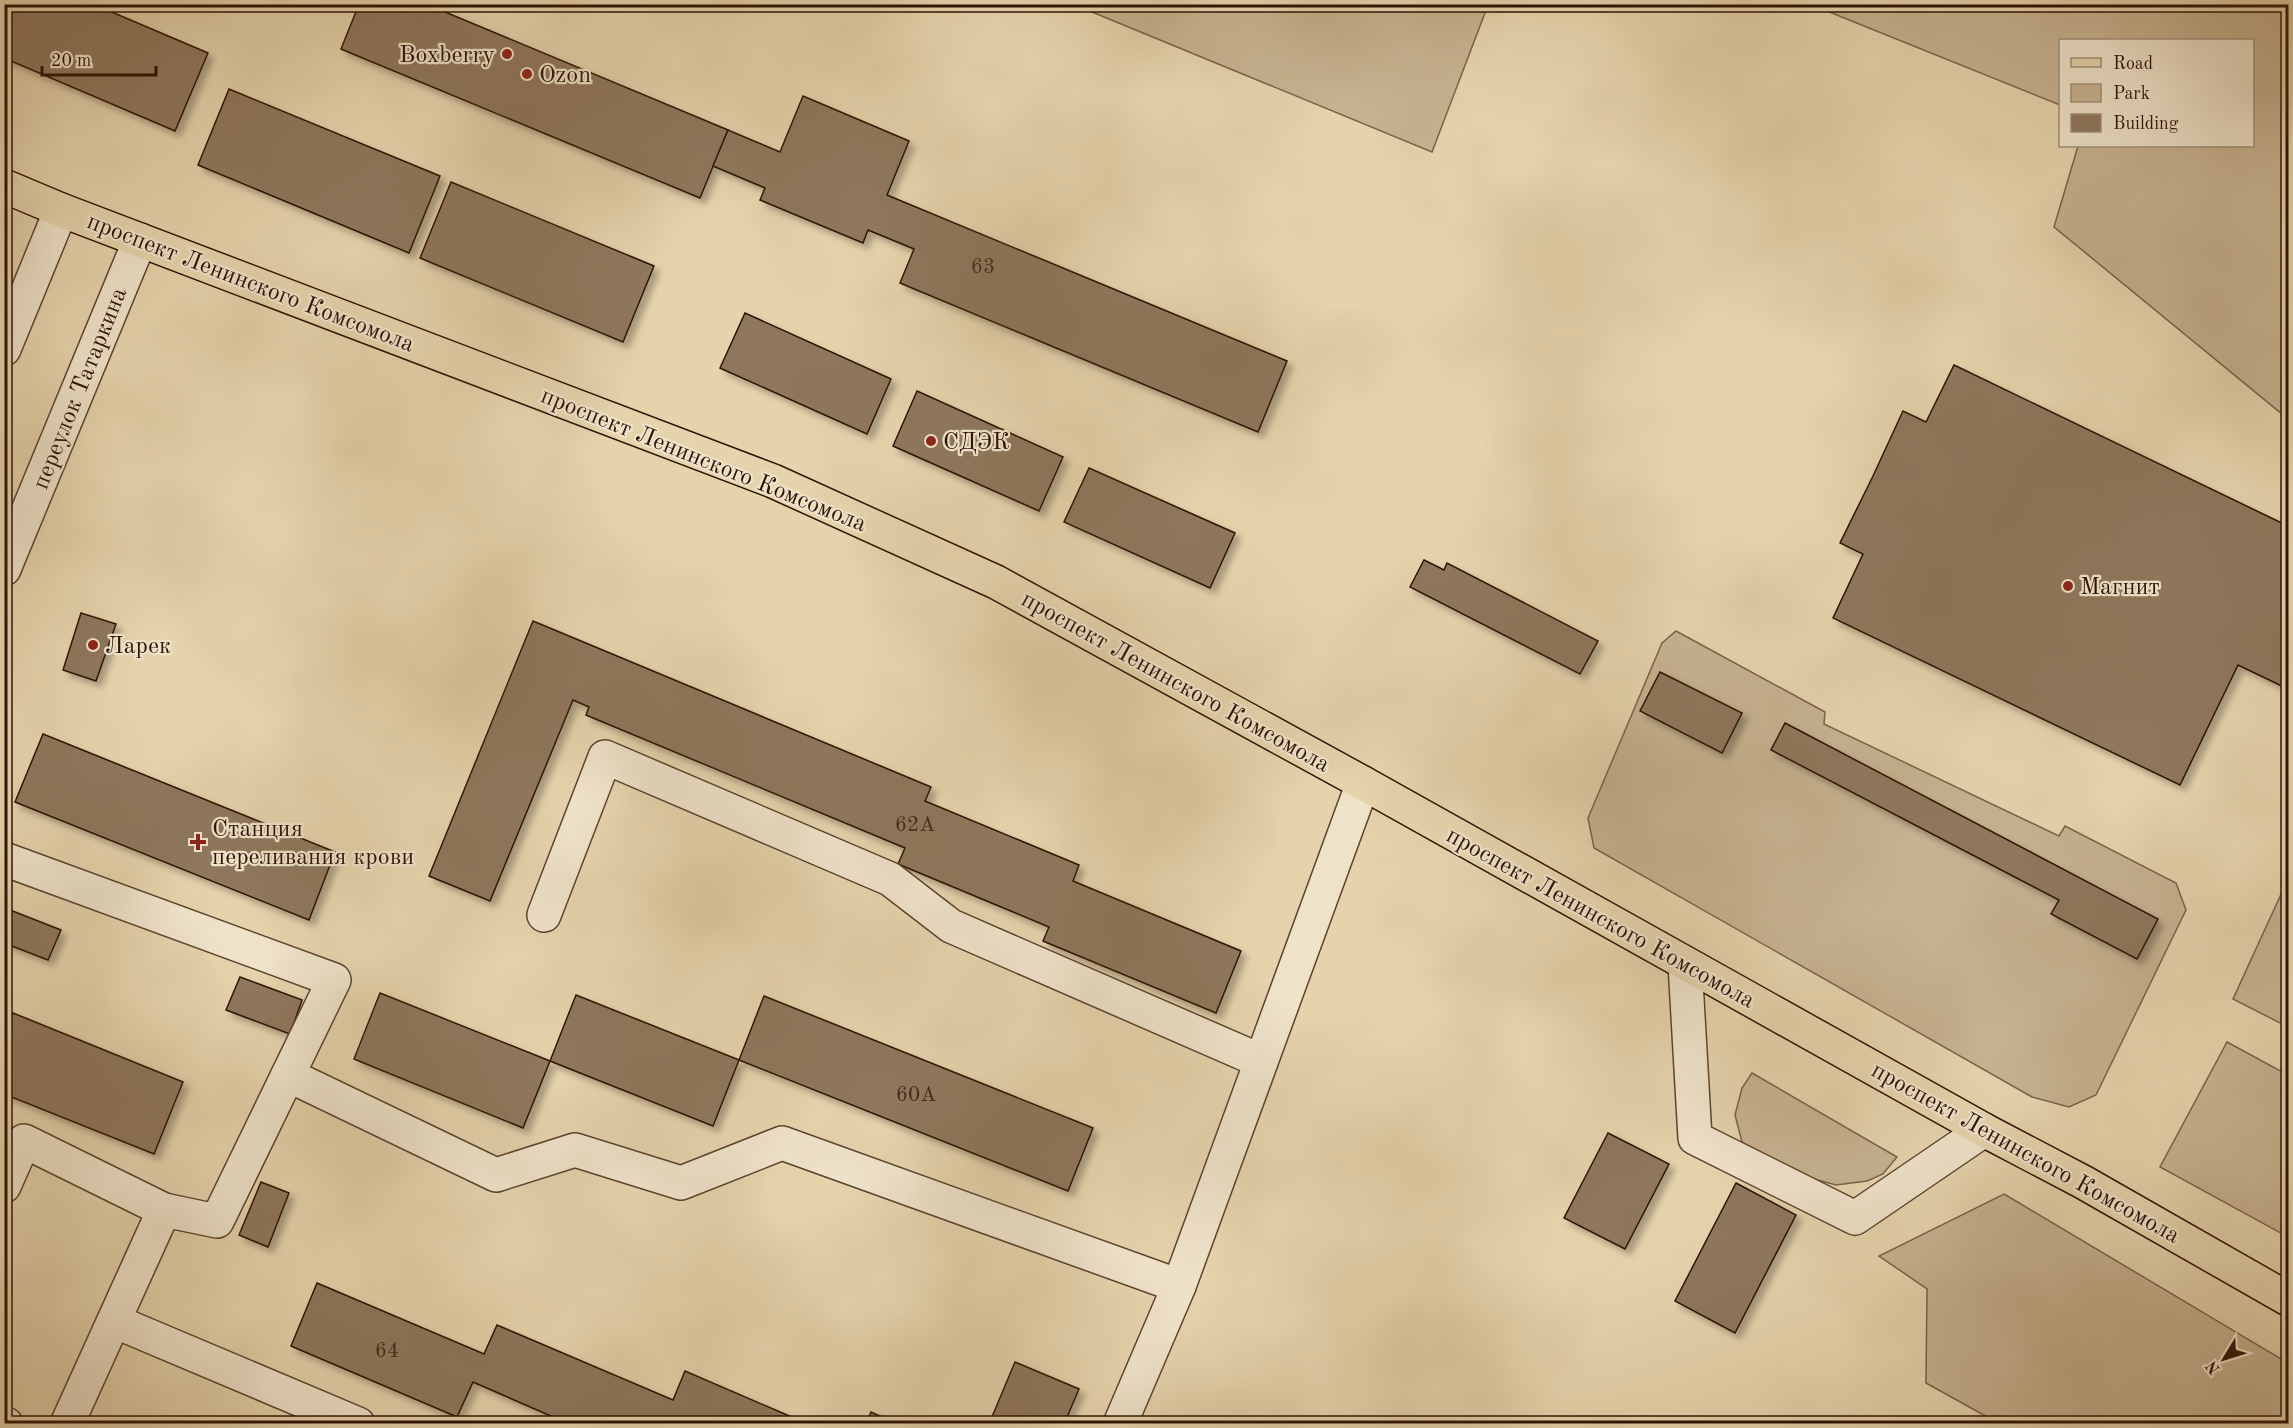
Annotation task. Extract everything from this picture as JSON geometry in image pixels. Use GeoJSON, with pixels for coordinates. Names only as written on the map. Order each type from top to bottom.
{"type":"FeatureCollection","features":[{"type":"Feature","properties":{"kind":"main road","name":"проспект Ленинского Комсомола"},"geometry":{"type":"LineString","coordinates":[[4,186],[61,210],[773,481],[996,582],[1363,783],[1984,1130],[2083,1182],[2289,1299]]}},
{"type":"Feature","properties":{"kind":"street"},"geometry":{"type":"LineString","coordinates":[[4,349],[61,210]]}},
{"type":"Feature","properties":{"kind":"street","name":"переулок Татаркина"},"geometry":{"type":"LineString","coordinates":[[4,569],[140,240]]}},
{"type":"Feature","properties":{"kind":"street"},"geometry":{"type":"LineString","coordinates":[[544,915],[605,756],[890,879],[951,926],[1261,1061]]}},
{"type":"Feature","properties":{"kind":"street"},"geometry":{"type":"LineString","coordinates":[[1120,1424],[1179,1286],[1363,783]]}},
{"type":"Feature","properties":{"kind":"street"},"geometry":{"type":"LineString","coordinates":[[4,860],[334,980],[217,1221],[164,1210],[24,1141],[4,1186]]}},
{"type":"Feature","properties":{"kind":"street"},"geometry":{"type":"LineString","coordinates":[[1684,964],[1695,1138],[1855,1218],[1984,1130]]}},
{"type":"Feature","properties":{"kind":"street"},"geometry":{"type":"LineString","coordinates":[[288,1075],[496,1174],[575,1150],[681,1183],[782,1143],[1179,1286]]}},
{"type":"Feature","properties":{"kind":"street"},"geometry":{"type":"LineString","coordinates":[[67,1424],[164,1210]]}},
{"type":"Feature","properties":{"kind":"street"},"geometry":{"type":"LineString","coordinates":[[114,1321],[358,1424]]}},
{"type":"Feature","properties":{"kind":"green space"},"geometry":{"type":"Polygon","coordinates":[[[1075,5],[1488,5],[1432,152],[1075,5]]]}},
{"type":"Feature","properties":{"kind":"green space"},"geometry":{"type":"Polygon","coordinates":[[[1812,5],[2288,5],[2288,419],[2054,227],[2078,147],[2254,147],[2254,39],[2059,39],[2059,105],[1812,5]]]}},
{"type":"Feature","properties":{"kind":"green space"},"geometry":{"type":"Polygon","coordinates":[[[1676,631],[1825,712],[1824,724],[2059,836],[2065,826],[2176,883],[2186,910],[2096,1095],[2069,1107],[2032,1097],[1594,848],[1588,818],[1662,643],[1676,631]]]}},
{"type":"Feature","properties":{"kind":"green space"},"geometry":{"type":"Polygon","coordinates":[[[2288,879],[2288,1027],[2233,999],[2288,879]]]}},
{"type":"Feature","properties":{"kind":"green space"},"geometry":{"type":"Polygon","coordinates":[[[2227,1042],[2288,1075],[2288,1237],[2160,1167],[2227,1042]]]}},
{"type":"Feature","properties":{"kind":"green space"},"geometry":{"type":"Polygon","coordinates":[[[1752,1073],[1897,1157],[1883,1174],[1867,1181],[1836,1185],[1799,1175],[1768,1160],[1742,1142],[1735,1115],[1742,1088],[1752,1073]]]}},
{"type":"Feature","properties":{"kind":"green space"},"geometry":{"type":"Polygon","coordinates":[[[2004,1194],[2288,1363],[2288,1423],[1998,1423],[1926,1383],[1927,1289],[1879,1256],[2004,1194]]]}},
{"type":"Feature","properties":{"kind":"building"},"geometry":{"type":"Polygon","coordinates":[[[4,4],[93,4],[208,53],[175,131],[4,58],[4,4]]]}},
{"type":"Feature","properties":{"kind":"building"},"geometry":{"type":"Polygon","coordinates":[[[359,4],[426,4],[728,130],[700,198],[341,49],[359,4]]]}},
{"type":"Feature","properties":{"kind":"building"},"geometry":{"type":"Polygon","coordinates":[[[229,89],[440,176],[409,253],[198,165],[229,89]]]}},
{"type":"Feature","properties":{"kind":"building"},"geometry":{"type":"Polygon","coordinates":[[[803,96],[909,141],[887,195],[1287,361],[1258,432],[900,283],[914,249],[868,230],[863,243],[760,200],[765,188],[713,166],[728,130],[780,152],[803,96]]]}},
{"type":"Feature","properties":{"kind":"building"},"geometry":{"type":"Polygon","coordinates":[[[451,182],[654,266],[623,342],[420,258],[451,182]]]}},
{"type":"Feature","properties":{"kind":"building"},"geometry":{"type":"Polygon","coordinates":[[[745,313],[891,379],[867,434],[720,368],[745,313]]]}},
{"type":"Feature","properties":{"kind":"building","name":"Магнит"},"geometry":{"type":"Polygon","coordinates":[[[1954,365],[2288,526],[2288,689],[2238,665],[2180,785],[1833,618],[1863,554],[1840,543],[1903,411],[1926,422],[1954,365]]]}},
{"type":"Feature","properties":{"kind":"building"},"geometry":{"type":"Polygon","coordinates":[[[917,391],[1063,457],[1039,511],[893,446],[917,391]]]}},
{"type":"Feature","properties":{"kind":"building"},"geometry":{"type":"Polygon","coordinates":[[[1089,468],[1235,533],[1210,588],[1064,522],[1089,468]]]}},
{"type":"Feature","properties":{"kind":"building"},"geometry":{"type":"Polygon","coordinates":[[[1424,560],[1444,570],[1447,563],[1598,641],[1580,674],[1410,587],[1424,560]]]}},
{"type":"Feature","properties":{"kind":"building"},"geometry":{"type":"Polygon","coordinates":[[[81,613],[116,624],[96,681],[63,670],[81,613]]]}},
{"type":"Feature","properties":{"kind":"building"},"geometry":{"type":"Polygon","coordinates":[[[533,621],[931,787],[925,801],[1079,865],[1073,881],[1241,951],[1216,1013],[1043,941],[1049,927],[898,864],[905,848],[586,715],[589,707],[573,700],[490,901],[429,876],[533,621]]]}},
{"type":"Feature","properties":{"kind":"building"},"geometry":{"type":"Polygon","coordinates":[[[1660,672],[1742,713],[1722,753],[1640,711],[1660,672]]]}},
{"type":"Feature","properties":{"kind":"building"},"geometry":{"type":"Polygon","coordinates":[[[1785,723],[2158,919],[2137,959],[2051,914],[2059,900],[1771,750],[1785,723]]]}},
{"type":"Feature","properties":{"kind":"building","name":"Станция переливания крови"},"geometry":{"type":"Polygon","coordinates":[[[43,734],[335,852],[309,920],[15,802],[43,734]]]}},
{"type":"Feature","properties":{"kind":"building"},"geometry":{"type":"Polygon","coordinates":[[[10,910],[61,930],[48,960],[4,943],[4,924],[10,910]]]}},
{"type":"Feature","properties":{"kind":"building"},"geometry":{"type":"Polygon","coordinates":[[[240,977],[302,1000],[290,1034],[226,1010],[240,977]]]}},
{"type":"Feature","properties":{"kind":"building"},"geometry":{"type":"Polygon","coordinates":[[[380,993],[550,1061],[523,1128],[354,1059],[380,993]]]}},
{"type":"Feature","properties":{"kind":"building"},"geometry":{"type":"Polygon","coordinates":[[[576,995],[739,1060],[713,1126],[550,1061],[576,995]]]}},
{"type":"Feature","properties":{"kind":"building"},"geometry":{"type":"Polygon","coordinates":[[[764,996],[1093,1128],[1068,1191],[739,1060],[764,996]]]}},
{"type":"Feature","properties":{"kind":"building"},"geometry":{"type":"Polygon","coordinates":[[[13,1013],[183,1082],[154,1154],[4,1094],[4,1034],[13,1013]]]}},
{"type":"Feature","properties":{"kind":"building"},"geometry":{"type":"Polygon","coordinates":[[[1608,1133],[1669,1164],[1625,1249],[1564,1218],[1608,1133]]]}},
{"type":"Feature","properties":{"kind":"building"},"geometry":{"type":"Polygon","coordinates":[[[261,1182],[289,1193],[268,1247],[239,1235],[261,1182]]]}},
{"type":"Feature","properties":{"kind":"building"},"geometry":{"type":"Polygon","coordinates":[[[1736,1183],[1796,1215],[1735,1333],[1675,1301],[1736,1183]]]}},
{"type":"Feature","properties":{"kind":"building"},"geometry":{"type":"Polygon","coordinates":[[[317,1283],[484,1354],[497,1325],[673,1400],[685,1371],[808,1424],[569,1424],[473,1382],[457,1417],[291,1346],[317,1283]]]}},
{"type":"Feature","properties":{"kind":"building"},"geometry":{"type":"Polygon","coordinates":[[[1015,1362],[1079,1389],[1064,1424],[989,1424],[1015,1362]]]}},
{"type":"Feature","properties":{"kind":"building"},"geometry":{"type":"Polygon","coordinates":[[[871,1412],[897,1424],[866,1424],[871,1412]]]}},
{"type":"Feature","properties":{"kind":"place","name":"Boxberry"},"geometry":{"type":"Point","coordinates":[507,54]}},
{"type":"Feature","properties":{"kind":"place","name":"Ozon"},"geometry":{"type":"Point","coordinates":[527,74]}},
{"type":"Feature","properties":{"kind":"place","name":"СДЭК"},"geometry":{"type":"Point","coordinates":[931,441]}},
{"type":"Feature","properties":{"kind":"place","name":"Магнит"},"geometry":{"type":"Point","coordinates":[2068,586]}},
{"type":"Feature","properties":{"kind":"place","name":"Ларек"},"geometry":{"type":"Point","coordinates":[93,645]}},
{"type":"Feature","properties":{"kind":"place","name":"Станция переливания крови"},"geometry":{"type":"Point","coordinates":[198,842]}}]}
